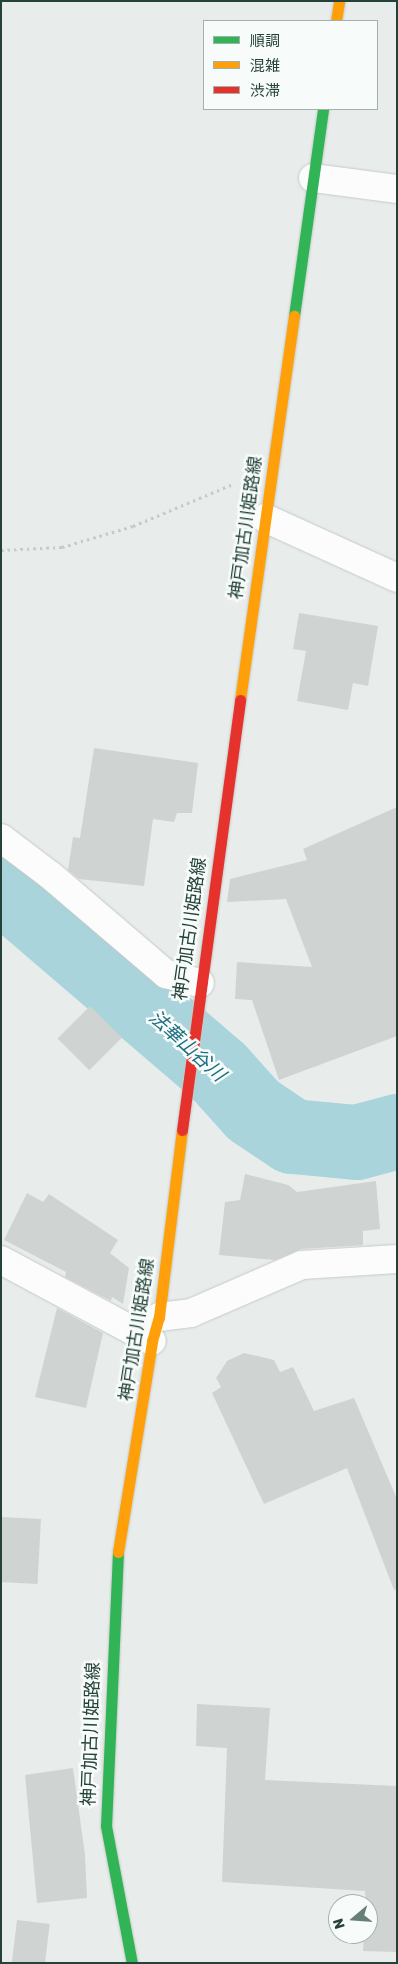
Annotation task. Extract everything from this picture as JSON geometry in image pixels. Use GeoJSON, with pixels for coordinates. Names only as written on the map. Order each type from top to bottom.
{"type":"FeatureCollection","features":[{"type":"Feature","properties":{"kind":"main road"},"geometry":{"type":"LineString","coordinates":[[336,20],[338,1]]}},
{"type":"Feature","properties":{"kind":"main road","name":"神戸加古川姫路線"},"geometry":{"type":"LineString","coordinates":[[132,1963],[106,1826],[115,1568],[156,1329],[194,1026],[323,110]]}},
{"type":"Feature","properties":{"kind":"street"},"geometry":{"type":"LineString","coordinates":[[313,178],[397,189]]}},
{"type":"Feature","properties":{"kind":"street"},"geometry":{"type":"LineString","coordinates":[[265,518],[397,578]]}},
{"type":"Feature","properties":{"kind":"street"},"geometry":{"type":"LineString","coordinates":[[1,838],[50,875],[166,974],[200,983]]}},
{"type":"Feature","properties":{"kind":"street"},"geometry":{"type":"LineString","coordinates":[[1,1260],[156,1329],[302,1265],[397,1259]]}},
{"type":"Feature","properties":{"kind":"path"},"geometry":{"type":"LineString","coordinates":[[1,550],[62,547],[133,526],[212,490],[272,473]]}},
{"type":"Feature","properties":{"kind":"building"},"geometry":{"type":"Polygon","coordinates":[[[299,613],[378,626],[368,686],[353,683],[348,710],[297,701],[306,651],[293,649],[299,613]]]}},
{"type":"Feature","properties":{"kind":"building"},"geometry":{"type":"Polygon","coordinates":[[[94,748],[198,763],[192,813],[177,813],[174,822],[153,819],[144,886],[79,879],[68,870],[73,837],[80,838],[94,748]]]}},
{"type":"Feature","properties":{"kind":"building"},"geometry":{"type":"Polygon","coordinates":[[[397,807],[397,1036],[279,1080],[252,1000],[235,999],[237,962],[312,967],[286,899],[227,902],[230,879],[307,860],[303,849],[397,807]]]}},
{"type":"Feature","properties":{"kind":"building"},"geometry":{"type":"Polygon","coordinates":[[[90,1006],[122,1038],[89,1070],[57,1039],[90,1006]]]}},
{"type":"Feature","properties":{"kind":"building"},"geometry":{"type":"Polygon","coordinates":[[[245,1174],[288,1185],[297,1192],[376,1181],[380,1229],[363,1231],[363,1245],[301,1249],[275,1260],[219,1255],[225,1202],[240,1200],[245,1174]]]}},
{"type":"Feature","properties":{"kind":"building"},"geometry":{"type":"Polygon","coordinates":[[[27,1193],[43,1202],[49,1194],[118,1240],[110,1253],[129,1268],[123,1304],[112,1297],[111,1301],[65,1277],[66,1272],[4,1240],[27,1193]]]}},
{"type":"Feature","properties":{"kind":"building"},"geometry":{"type":"Polygon","coordinates":[[[57,1308],[103,1333],[86,1408],[35,1397],[57,1308]]]}},
{"type":"Feature","properties":{"kind":"building"},"geometry":{"type":"Polygon","coordinates":[[[244,1353],[274,1360],[280,1372],[293,1367],[314,1411],[354,1398],[397,1499],[397,1589],[394,1590],[347,1468],[264,1504],[212,1393],[221,1387],[216,1378],[227,1361],[244,1353]]]}},
{"type":"Feature","properties":{"kind":"building"},"geometry":{"type":"Polygon","coordinates":[[[1,1517],[41,1519],[38,1584],[1,1582],[1,1517]]]}},
{"type":"Feature","properties":{"kind":"building"},"geometry":{"type":"Polygon","coordinates":[[[197,1704],[270,1708],[265,1780],[397,1786],[397,1952],[363,1951],[363,1944],[378,1944],[378,1894],[365,1894],[365,1891],[222,1882],[227,1748],[196,1746],[197,1704]]]}},
{"type":"Feature","properties":{"kind":"building"},"geometry":{"type":"Polygon","coordinates":[[[73,1768],[85,1855],[87,1898],[37,1903],[25,1775],[73,1768]]]}},
{"type":"Feature","properties":{"kind":"building"},"geometry":{"type":"Polygon","coordinates":[[[17,1920],[50,1924],[45,1963],[12,1963],[17,1920]]]}},
{"type":"Feature","properties":{"kind":"waterway","name":"法華山谷川"},"geometry":{"type":"LineString","coordinates":[[1,885],[218,1071],[253,1110],[292,1136],[356,1142],[397,1131]]}},
{"type":"Feature","properties":{"kind":"traffic: fast"},"geometry":{"type":"LineString","coordinates":[[294,316],[323,110]]}},
{"type":"Feature","properties":{"kind":"traffic: fast"},"geometry":{"type":"LineString","coordinates":[[118,1552],[106,1826],[132,1963]]}},
{"type":"Feature","properties":{"kind":"traffic: slow"},"geometry":{"type":"LineString","coordinates":[[336,20],[339,1]]}},
{"type":"Feature","properties":{"kind":"traffic: slow"},"geometry":{"type":"LineString","coordinates":[[240,700],[294,316]]}},
{"type":"Feature","properties":{"kind":"traffic: slow"},"geometry":{"type":"LineString","coordinates":[[118,1552],[152,1341],[159,1317],[182,1130]]}},
{"type":"Feature","properties":{"kind":"traffic: jam"},"geometry":{"type":"LineString","coordinates":[[182,1130],[240,700]]}}]}
